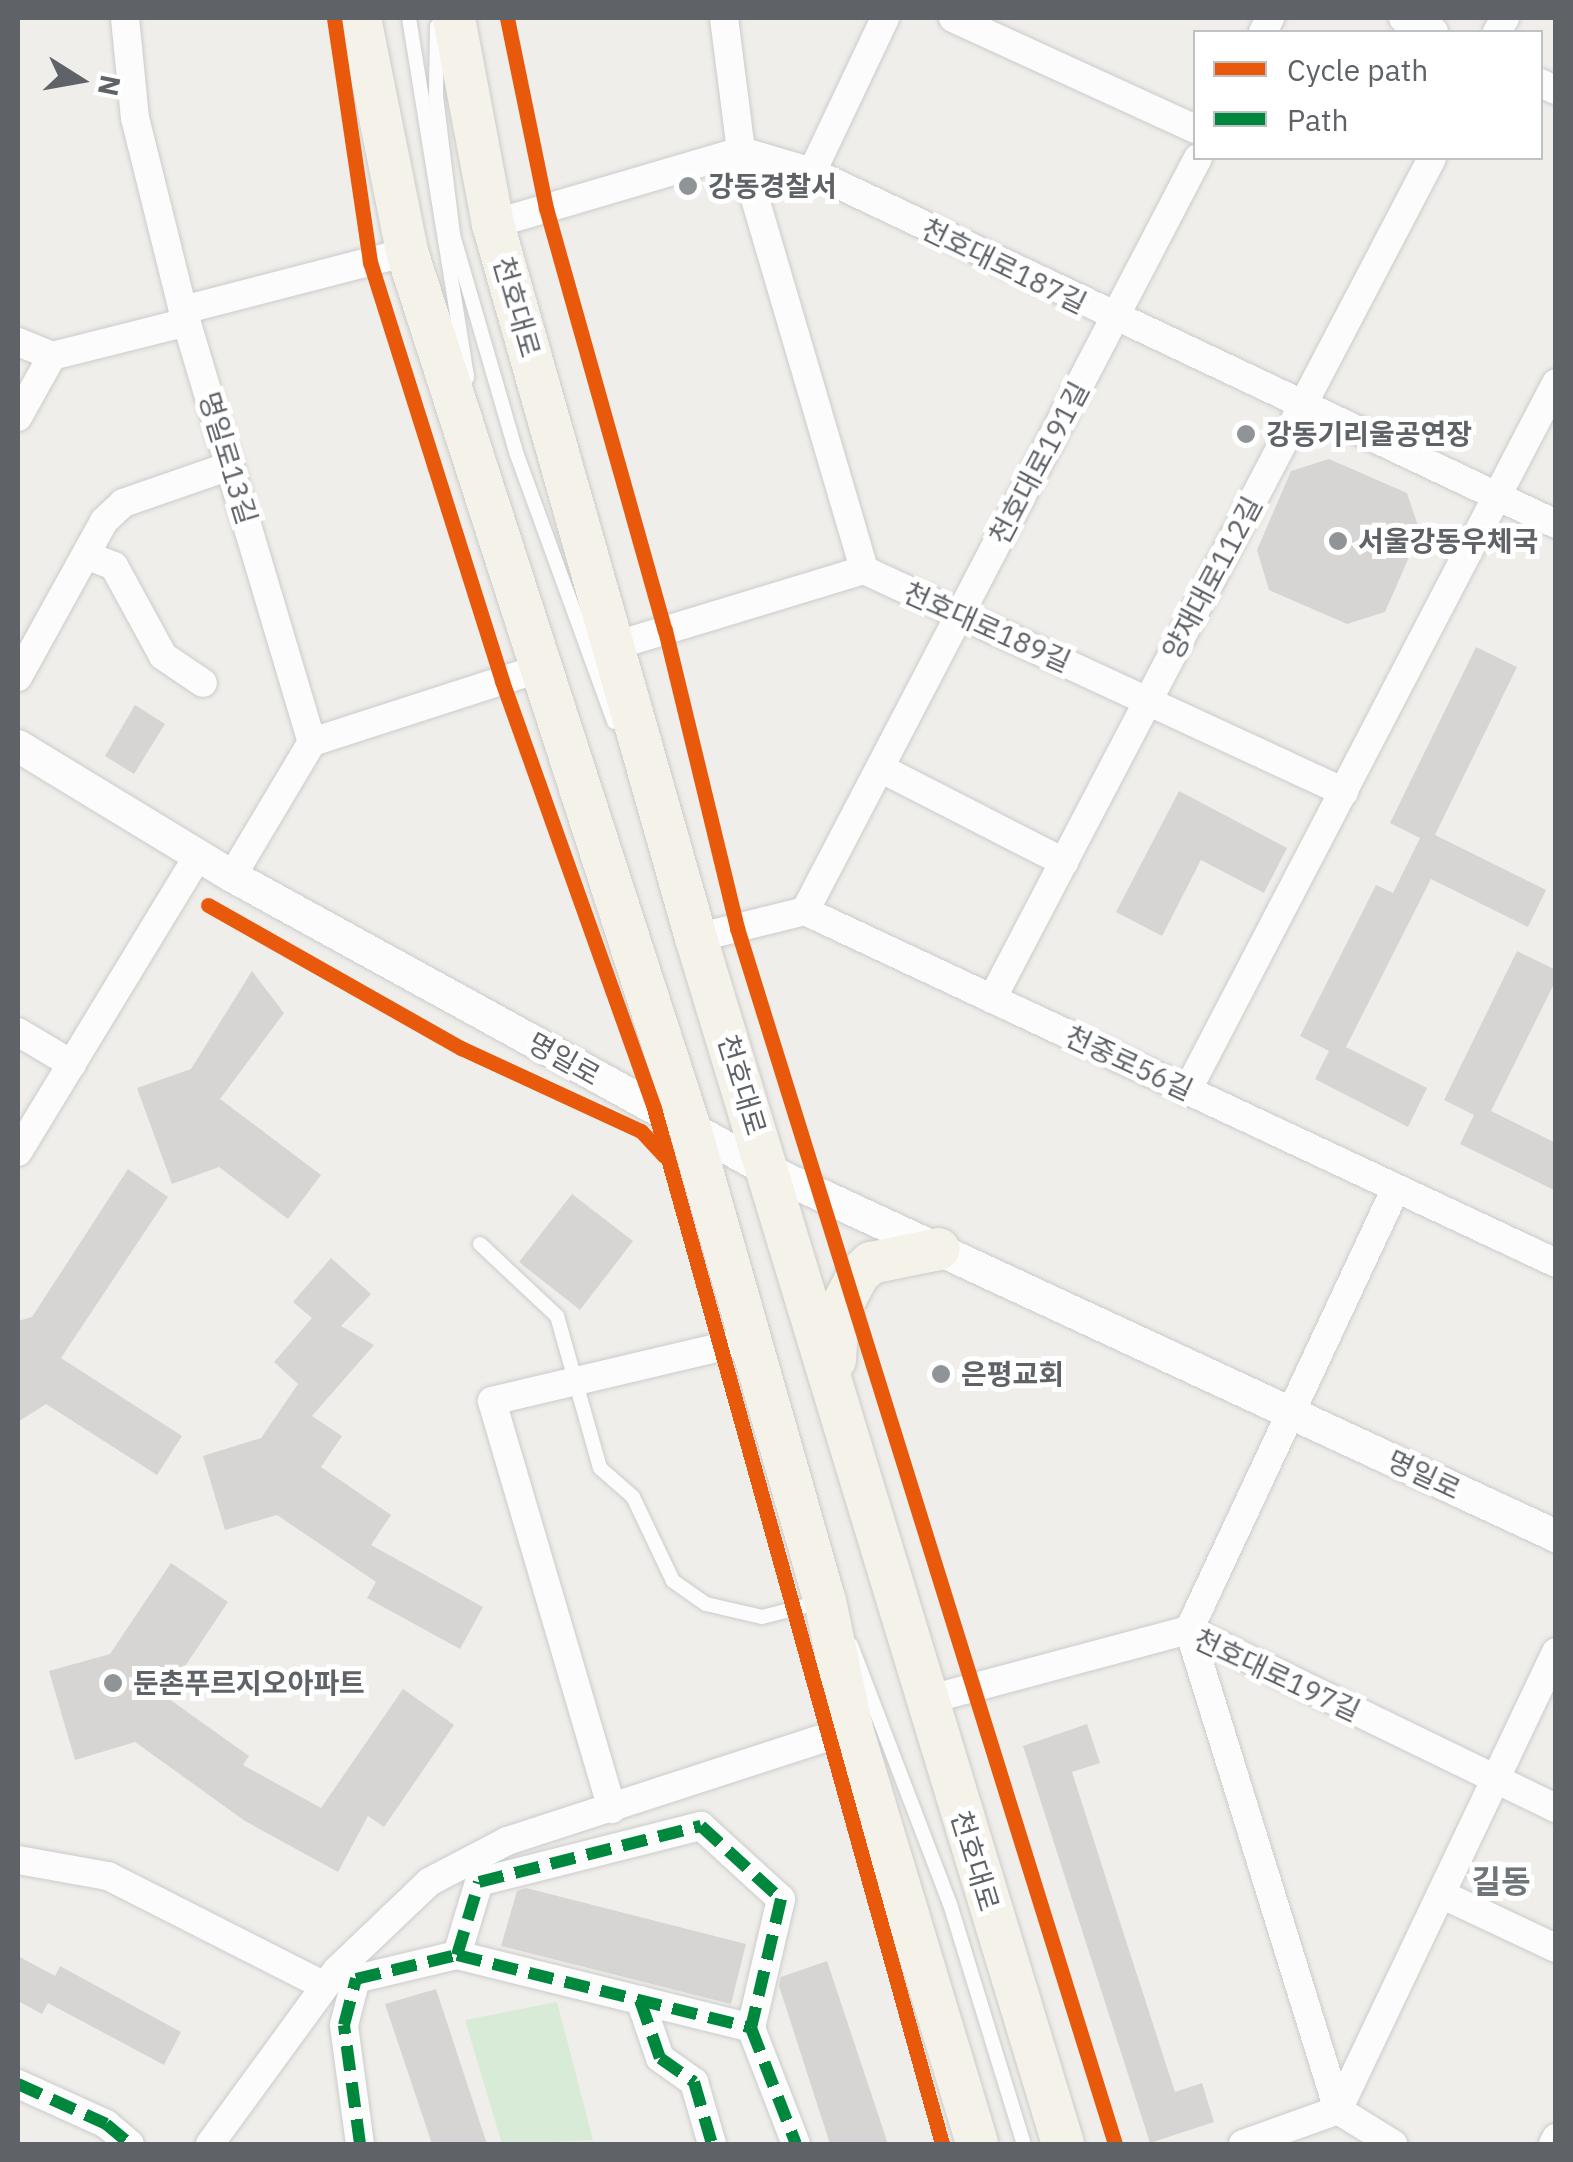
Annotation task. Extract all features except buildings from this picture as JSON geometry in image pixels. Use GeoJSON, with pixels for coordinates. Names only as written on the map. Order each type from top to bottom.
{"type":"FeatureCollection","features":[{"type":"Feature","properties":{"kind":"main road"},"geometry":{"type":"LineString","coordinates":[[360,18],[407,252],[547,666],[690,1128],[825,1601],[852,1729],[977,2144]]}},
{"type":"Feature","properties":{"kind":"main road","name":"천호대로"},"geometry":{"type":"LineString","coordinates":[[454,18],[493,224],[617,644],[696,938],[834,1380],[1063,2144]]}},
{"type":"Feature","properties":{"kind":"main road"},"geometry":{"type":"LineString","coordinates":[[834,1380],[838,1313],[858,1276],[871,1263],[939,1250]]}},
{"type":"Feature","properties":{"kind":"street","name":"명일로13길"},"geometry":{"type":"LineString","coordinates":[[125,18],[135,118],[185,316],[312,742]]}},
{"type":"Feature","properties":{"kind":"street"},"geometry":{"type":"LineString","coordinates":[[617,644],[864,570],[741,151],[724,18]]}},
{"type":"Feature","properties":{"kind":"street"},"geometry":{"type":"LineString","coordinates":[[812,172],[885,18]]}},
{"type":"Feature","properties":{"kind":"street"},"geometry":{"type":"LineString","coordinates":[[954,18],[1193,128]]}},
{"type":"Feature","properties":{"kind":"street"},"geometry":{"type":"LineString","coordinates":[[1403,18],[1430,30]]}},
{"type":"Feature","properties":{"kind":"street"},"geometry":{"type":"LineString","coordinates":[[493,224],[741,151]]}},
{"type":"Feature","properties":{"kind":"street","name":"천호대로187길"},"geometry":{"type":"LineString","coordinates":[[741,151],[812,172],[1114,320],[1556,524]]}},
{"type":"Feature","properties":{"kind":"street","name":"천호대로191길"},"geometry":{"type":"LineString","coordinates":[[805,911],[1197,160]]}},
{"type":"Feature","properties":{"kind":"street","name":"양재대로112길"},"geometry":{"type":"LineString","coordinates":[[992,999],[1431,160]]}},
{"type":"Feature","properties":{"kind":"street"},"geometry":{"type":"LineString","coordinates":[[18,342],[52,356],[407,252]]}},
{"type":"Feature","properties":{"kind":"street"},"geometry":{"type":"LineString","coordinates":[[18,417],[52,356]]}},
{"type":"Feature","properties":{"kind":"street"},"geometry":{"type":"LineString","coordinates":[[1188,1091],[1556,384]]}},
{"type":"Feature","properties":{"kind":"street"},"geometry":{"type":"LineString","coordinates":[[18,677],[123,503],[230,466]]}},
{"type":"Feature","properties":{"kind":"street"},"geometry":{"type":"LineString","coordinates":[[88,556],[114,566],[162,656],[203,683]]}},
{"type":"Feature","properties":{"kind":"street","name":"천호대로189길"},"geometry":{"type":"LineString","coordinates":[[864,570],[1344,792]]}},
{"type":"Feature","properties":{"kind":"street"},"geometry":{"type":"LineString","coordinates":[[232,876],[312,742],[547,666]]}},
{"type":"Feature","properties":{"kind":"street","name":"명일로"},"geometry":{"type":"LineString","coordinates":[[18,746],[232,876],[769,1172],[1556,1536]]}},
{"type":"Feature","properties":{"kind":"street"},"geometry":{"type":"LineString","coordinates":[[880,768],[1064,862]]}},
{"type":"Feature","properties":{"kind":"street"},"geometry":{"type":"LineString","coordinates":[[18,1152],[198,856]]}},
{"type":"Feature","properties":{"kind":"street"},"geometry":{"type":"LineString","coordinates":[[696,938],[805,911]]}},
{"type":"Feature","properties":{"kind":"street","name":"천중로56길"},"geometry":{"type":"LineString","coordinates":[[805,911],[1556,1263]]}},
{"type":"Feature","properties":{"kind":"street"},"geometry":{"type":"LineString","coordinates":[[18,1032],[72,1064]]}},
{"type":"Feature","properties":{"kind":"street"},"geometry":{"type":"LineString","coordinates":[[1394,2144],[1338,2110],[1189,1630],[1396,1188]]}},
{"type":"Feature","properties":{"kind":"street"},"geometry":{"type":"LineString","coordinates":[[612,1809],[492,1401],[750,1340]]}},
{"type":"Feature","properties":{"kind":"street","name":"천호대로197길"},"geometry":{"type":"LineString","coordinates":[[927,1700],[1189,1630],[1556,1808]]}},
{"type":"Feature","properties":{"kind":"street"},"geometry":{"type":"LineString","coordinates":[[1243,2144],[1338,2110],[1556,1652]]}},
{"type":"Feature","properties":{"kind":"street"},"geometry":{"type":"LineString","coordinates":[[210,2144],[325,1986],[429,1882],[507,1841],[852,1729]]}},
{"type":"Feature","properties":{"kind":"street"},"geometry":{"type":"LineString","coordinates":[[457,1954],[479,1882],[700,1826],[781,1899],[752,2028],[796,2144]]}},
{"type":"Feature","properties":{"kind":"street"},"geometry":{"type":"LineString","coordinates":[[18,1860],[108,1876],[325,1986]]}},
{"type":"Feature","properties":{"kind":"street"},"geometry":{"type":"LineString","coordinates":[[1441,1894],[1556,1948]]}},
{"type":"Feature","properties":{"kind":"street"},"geometry":{"type":"LineString","coordinates":[[360,2144],[344,2026],[356,1979],[457,1954],[752,2028]]}},
{"type":"Feature","properties":{"kind":"street"},"geometry":{"type":"LineString","coordinates":[[640,2000],[660,2058],[694,2082],[712,2144]]}},
{"type":"Feature","properties":{"kind":"street"},"geometry":{"type":"LineString","coordinates":[[18,2084],[126,2143]]}},
{"type":"Feature","properties":{"kind":"lane"},"geometry":{"type":"LineString","coordinates":[[410,18],[420,121],[487,488]]}},
{"type":"Feature","properties":{"kind":"lane"},"geometry":{"type":"LineString","coordinates":[[437,18],[436,96],[453,235],[518,455],[696,938]]}},
{"type":"Feature","properties":{"kind":"lane"},"geometry":{"type":"LineString","coordinates":[[480,1244],[557,1316],[579,1380],[600,1468],[633,1496],[672,1581],[706,1604],[762,1616],[825,1601],[869,1677],[1024,2144]]}},
{"type":"Feature","properties":{"kind":"green space"},"geometry":{"type":"Polygon","coordinates":[[[557,2002],[593,2140],[502,2144],[465,2020],[557,2002]]]}},
{"type":"Feature","properties":{"kind":"marked path"},"geometry":{"type":"LineString","coordinates":[[457,1955],[479,1882],[701,1826],[781,1899],[751,2028],[796,2144]]}},
{"type":"Feature","properties":{"kind":"marked path"},"geometry":{"type":"LineString","coordinates":[[360,2144],[344,2025],[356,1979],[457,1955],[751,2028]]}},
{"type":"Feature","properties":{"kind":"marked path"},"geometry":{"type":"LineString","coordinates":[[640,2000],[660,2058],[694,2082],[712,2144]]}},
{"type":"Feature","properties":{"kind":"marked path"},"geometry":{"type":"LineString","coordinates":[[18,2084],[106,2124],[130,2144]]}},
{"type":"Feature","properties":{"kind":"cycle path"},"geometry":{"type":"LineString","coordinates":[[334,18],[370,262],[502,681],[654,1108],[942,2144]]}},
{"type":"Feature","properties":{"kind":"cycle path"},"geometry":{"type":"LineString","coordinates":[[507,18],[546,208],[665,630],[737,928],[1115,2144]]}},
{"type":"Feature","properties":{"kind":"cycle path"},"geometry":{"type":"LineString","coordinates":[[208,905],[461,1048],[641,1131],[664,1156]]}},
{"type":"Feature","properties":{"kind":"place","name":"강동경찰서"},"geometry":{"type":"Point","coordinates":[688,186]}},
{"type":"Feature","properties":{"kind":"place","name":"강동기리울공연장"},"geometry":{"type":"Point","coordinates":[1246,434]}},
{"type":"Feature","properties":{"kind":"place","name":"서울강동우체국"},"geometry":{"type":"Point","coordinates":[1338,541]}},
{"type":"Feature","properties":{"kind":"place","name":"은평교회"},"geometry":{"type":"Point","coordinates":[941,1374]}},
{"type":"Feature","properties":{"kind":"place","name":"둔촌푸르지오아파트"},"geometry":{"type":"Point","coordinates":[113,1683]}},
{"type":"Feature","properties":{"kind":"district","name":"길동"},"geometry":{"type":"Point","coordinates":[1501,1881]}}]}
